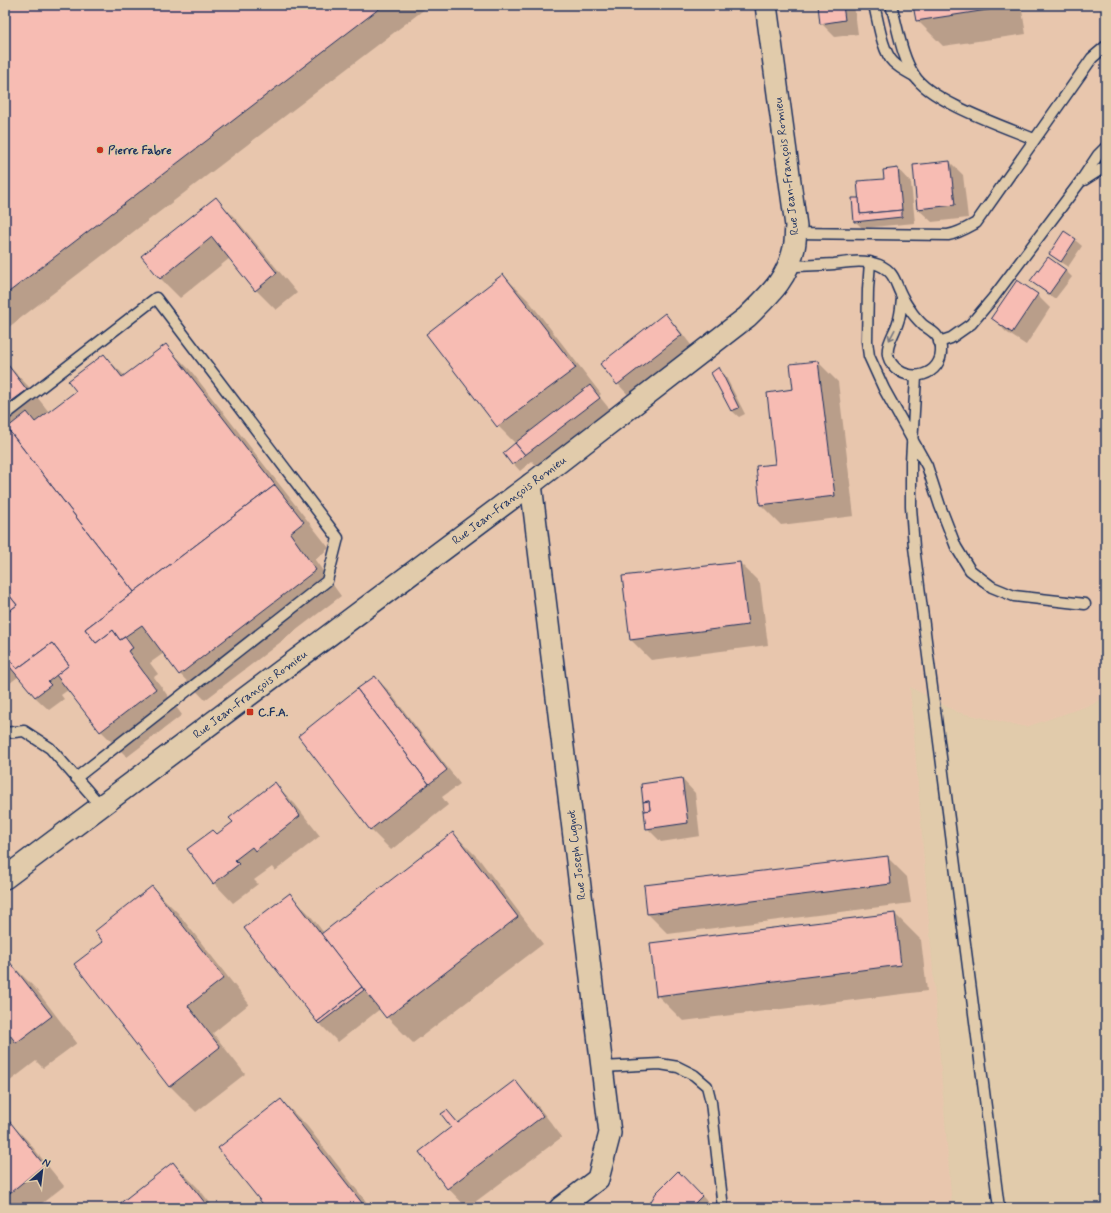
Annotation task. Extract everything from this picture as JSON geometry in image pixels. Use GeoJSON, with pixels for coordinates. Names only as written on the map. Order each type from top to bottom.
{"type":"FeatureCollection","features":[{"type":"Feature","properties":{"kind":"street","name":"Rue Jean-François Romieu"},"geometry":{"type":"LineString","coordinates":[[5,878],[531,484],[747,317],[778,286],[788,266],[794,247],[795,233],[766,5]]}},
{"type":"Feature","properties":{"kind":"street","name":"Rue Joseph Cugnot"},"geometry":{"type":"LineString","coordinates":[[531,484],[610,1133],[598,1179],[560,1208]]}},
{"type":"Feature","properties":{"kind":"lane"},"geometry":{"type":"LineString","coordinates":[[874,5],[885,50],[892,61],[900,68],[914,76]]}},
{"type":"Feature","properties":{"kind":"lane"},"geometry":{"type":"LineString","coordinates":[[891,5],[906,60],[914,76],[922,86],[938,97],[1034,139]]}},
{"type":"Feature","properties":{"kind":"lane"},"geometry":{"type":"LineString","coordinates":[[795,233],[948,235],[958,233],[976,223],[1092,58],[1106,46]]}},
{"type":"Feature","properties":{"kind":"lane"},"geometry":{"type":"LineString","coordinates":[[939,342],[951,338],[971,324],[997,292],[1080,182],[1090,166],[1106,147]]}},
{"type":"Feature","properties":{"kind":"lane"},"geometry":{"type":"LineString","coordinates":[[1080,182],[1106,166]]}},
{"type":"Feature","properties":{"kind":"lane"},"geometry":{"type":"LineString","coordinates":[[788,266],[836,264],[849,261],[870,262],[880,265],[888,271],[895,279],[902,298],[922,324],[931,330],[939,342],[939,358],[934,367],[926,374],[916,377],[906,375],[896,370],[890,362],[887,352],[889,342],[898,322],[902,298]]}},
{"type":"Feature","properties":{"kind":"lane"},"geometry":{"type":"LineString","coordinates":[[870,262],[867,341],[870,356],[884,389],[926,466],[956,547],[970,570],[992,587],[1014,596],[1085,604]]}},
{"type":"Feature","properties":{"kind":"lane"},"geometry":{"type":"LineString","coordinates":[[5,414],[156,298],[338,538],[326,581],[76,778]]}},
{"type":"Feature","properties":{"kind":"lane"},"geometry":{"type":"LineString","coordinates":[[916,377],[911,462],[911,507],[914,547],[999,1208]]}},
{"type":"Feature","properties":{"kind":"lane"},"geometry":{"type":"LineString","coordinates":[[5,733],[24,731],[50,748],[101,806]]}},
{"type":"Feature","properties":{"kind":"lane"},"geometry":{"type":"LineString","coordinates":[[602,1067],[660,1064],[678,1067],[694,1075],[707,1086],[711,1102],[723,1208]]}},
{"type":"Feature","properties":{"kind":"shaded area"},"geometry":{"type":"Polygon","coordinates":[[[5,5],[1106,5],[1106,696],[1093,704],[1026,727],[957,712],[910,687],[952,1208],[5,1208],[5,5]]]}},
{"type":"Feature","properties":{"kind":"building","name":"Pierre Fabre"},"geometry":{"type":"Polygon","coordinates":[[[5,5],[384,5],[5,295],[5,5]]]}},
{"type":"Feature","properties":{"kind":"building"},"geometry":{"type":"Polygon","coordinates":[[[818,5],[843,5],[845,20],[820,24],[818,5]]]}},
{"type":"Feature","properties":{"kind":"building"},"geometry":{"type":"Polygon","coordinates":[[[913,5],[1000,5],[1000,8],[916,21],[913,5]]]}},
{"type":"Feature","properties":{"kind":"building"},"geometry":{"type":"Polygon","coordinates":[[[950,161],[955,205],[917,209],[913,165],[950,161]]]}},
{"type":"Feature","properties":{"kind":"building"},"geometry":{"type":"Polygon","coordinates":[[[898,168],[902,210],[860,214],[857,181],[884,179],[883,170],[898,168]]]}},
{"type":"Feature","properties":{"kind":"building"},"geometry":{"type":"Polygon","coordinates":[[[216,197],[277,273],[255,291],[212,237],[160,279],[141,256],[216,197]]]}},
{"type":"Feature","properties":{"kind":"building"},"geometry":{"type":"Polygon","coordinates":[[[852,198],[859,198],[860,214],[902,210],[902,217],[854,222],[852,198]]]}},
{"type":"Feature","properties":{"kind":"building"},"geometry":{"type":"Polygon","coordinates":[[[1064,231],[1076,239],[1061,262],[1049,254],[1064,231]]]}},
{"type":"Feature","properties":{"kind":"building"},"geometry":{"type":"Polygon","coordinates":[[[1048,257],[1066,270],[1049,294],[1030,281],[1048,257]]]}},
{"type":"Feature","properties":{"kind":"building"},"geometry":{"type":"Polygon","coordinates":[[[503,274],[576,368],[497,427],[426,334],[503,274]]]}},
{"type":"Feature","properties":{"kind":"building"},"geometry":{"type":"Polygon","coordinates":[[[1017,280],[1038,294],[1012,333],[991,318],[1017,280]]]}},
{"type":"Feature","properties":{"kind":"building"},"geometry":{"type":"Polygon","coordinates":[[[665,313],[682,335],[617,385],[600,364],[665,313]]]}},
{"type":"Feature","properties":{"kind":"building"},"geometry":{"type":"Polygon","coordinates":[[[166,344],[275,485],[134,592],[7,428],[27,412],[35,422],[76,391],[68,381],[104,354],[122,377],[166,344]]]}},
{"type":"Feature","properties":{"kind":"building"},"geometry":{"type":"Polygon","coordinates":[[[5,361],[27,390],[5,406],[5,361]]]}},
{"type":"Feature","properties":{"kind":"building"},"geometry":{"type":"Polygon","coordinates":[[[818,361],[835,496],[760,505],[756,466],[775,464],[767,393],[793,389],[790,364],[818,361]]]}},
{"type":"Feature","properties":{"kind":"building"},"geometry":{"type":"Polygon","coordinates":[[[719,367],[739,408],[731,411],[711,373],[719,367]]]}},
{"type":"Feature","properties":{"kind":"building"},"geometry":{"type":"Polygon","coordinates":[[[590,385],[600,398],[525,455],[515,443],[590,385]]]}},
{"type":"Feature","properties":{"kind":"building"},"geometry":{"type":"Polygon","coordinates":[[[7,428],[134,592],[85,629],[96,643],[113,630],[120,640],[125,637],[133,648],[128,651],[156,689],[100,732],[56,675],[69,665],[52,643],[17,669],[6,655],[11,651],[5,643],[5,614],[17,605],[5,590],[5,430],[7,428]]]}},
{"type":"Feature","properties":{"kind":"building"},"geometry":{"type":"Polygon","coordinates":[[[515,443],[525,455],[512,465],[503,453],[515,443]]]}},
{"type":"Feature","properties":{"kind":"building"},"geometry":{"type":"Polygon","coordinates":[[[275,485],[304,522],[290,533],[316,570],[179,675],[142,625],[120,640],[113,630],[96,643],[85,629],[275,485]]]}},
{"type":"Feature","properties":{"kind":"building"},"geometry":{"type":"Polygon","coordinates":[[[740,562],[748,625],[630,640],[622,576],[740,562]]]}},
{"type":"Feature","properties":{"kind":"building"},"geometry":{"type":"Polygon","coordinates":[[[5,590],[17,605],[5,614],[5,590]]]}},
{"type":"Feature","properties":{"kind":"building"},"geometry":{"type":"Polygon","coordinates":[[[5,643],[11,651],[5,656],[5,643]]]}},
{"type":"Feature","properties":{"kind":"building"},"geometry":{"type":"Polygon","coordinates":[[[52,643],[69,665],[48,682],[51,685],[35,697],[5,661],[5,656],[6,655],[17,669],[52,643]]]}},
{"type":"Feature","properties":{"kind":"building"},"geometry":{"type":"Polygon","coordinates":[[[375,676],[447,770],[429,784],[357,689],[375,676]]]}},
{"type":"Feature","properties":{"kind":"building"},"geometry":{"type":"Polygon","coordinates":[[[357,689],[429,784],[370,830],[298,736],[357,689]]]}},
{"type":"Feature","properties":{"kind":"building"},"geometry":{"type":"Polygon","coordinates":[[[682,778],[688,823],[646,829],[644,811],[650,810],[649,801],[643,802],[641,784],[682,778]]]}},
{"type":"Feature","properties":{"kind":"building"},"geometry":{"type":"Polygon","coordinates":[[[275,782],[300,816],[255,851],[252,847],[235,860],[239,864],[213,884],[187,849],[213,830],[217,834],[233,822],[229,818],[275,782]]]}},
{"type":"Feature","properties":{"kind":"building"},"geometry":{"type":"Polygon","coordinates":[[[649,801],[650,810],[644,811],[643,802],[649,801]]]}},
{"type":"Feature","properties":{"kind":"building"},"geometry":{"type":"Polygon","coordinates":[[[453,832],[518,917],[386,1018],[321,934],[453,832]]]}},
{"type":"Feature","properties":{"kind":"building"},"geometry":{"type":"Polygon","coordinates":[[[888,856],[891,884],[647,914],[644,885],[888,856]]]}},
{"type":"Feature","properties":{"kind":"building"},"geometry":{"type":"Polygon","coordinates":[[[152,886],[224,978],[188,1006],[220,1047],[169,1087],[74,964],[103,942],[95,931],[152,886]]]}},
{"type":"Feature","properties":{"kind":"building"},"geometry":{"type":"Polygon","coordinates":[[[290,893],[362,987],[317,1022],[244,928],[290,893]]]}},
{"type":"Feature","properties":{"kind":"building"},"geometry":{"type":"Polygon","coordinates":[[[895,913],[901,965],[656,996],[650,943],[895,913]]]}},
{"type":"Feature","properties":{"kind":"building"},"geometry":{"type":"Polygon","coordinates":[[[9,961],[52,1016],[16,1043],[10,1035],[5,1039],[5,964],[9,961]]]}},
{"type":"Feature","properties":{"kind":"building"},"geometry":{"type":"Polygon","coordinates":[[[362,987],[364,990],[319,1024],[317,1022],[362,987]]]}},
{"type":"Feature","properties":{"kind":"building"},"geometry":{"type":"Polygon","coordinates":[[[515,1080],[543,1116],[447,1189],[419,1152],[451,1127],[441,1114],[447,1110],[458,1123],[515,1080]]]}},
{"type":"Feature","properties":{"kind":"building"},"geometry":{"type":"Polygon","coordinates":[[[281,1099],[366,1208],[266,1208],[218,1148],[281,1099]]]}},
{"type":"Feature","properties":{"kind":"building"},"geometry":{"type":"Polygon","coordinates":[[[7,1118],[44,1165],[5,1197],[5,1120],[7,1118]]]}},
{"type":"Feature","properties":{"kind":"building"},"geometry":{"type":"Polygon","coordinates":[[[173,1162],[209,1208],[114,1208],[173,1162]]]}},
{"type":"Feature","properties":{"kind":"building"},"geometry":{"type":"Polygon","coordinates":[[[678,1171],[702,1196],[690,1208],[647,1208],[656,1193],[678,1171]]]}},
{"type":"Feature","properties":{"kind":"place","name":"Pierre Fabre"},"geometry":{"type":"Point","coordinates":[100,150]}},
{"type":"Feature","properties":{"kind":"place","name":"C.F.A."},"geometry":{"type":"Point","coordinates":[250,712]}}]}
